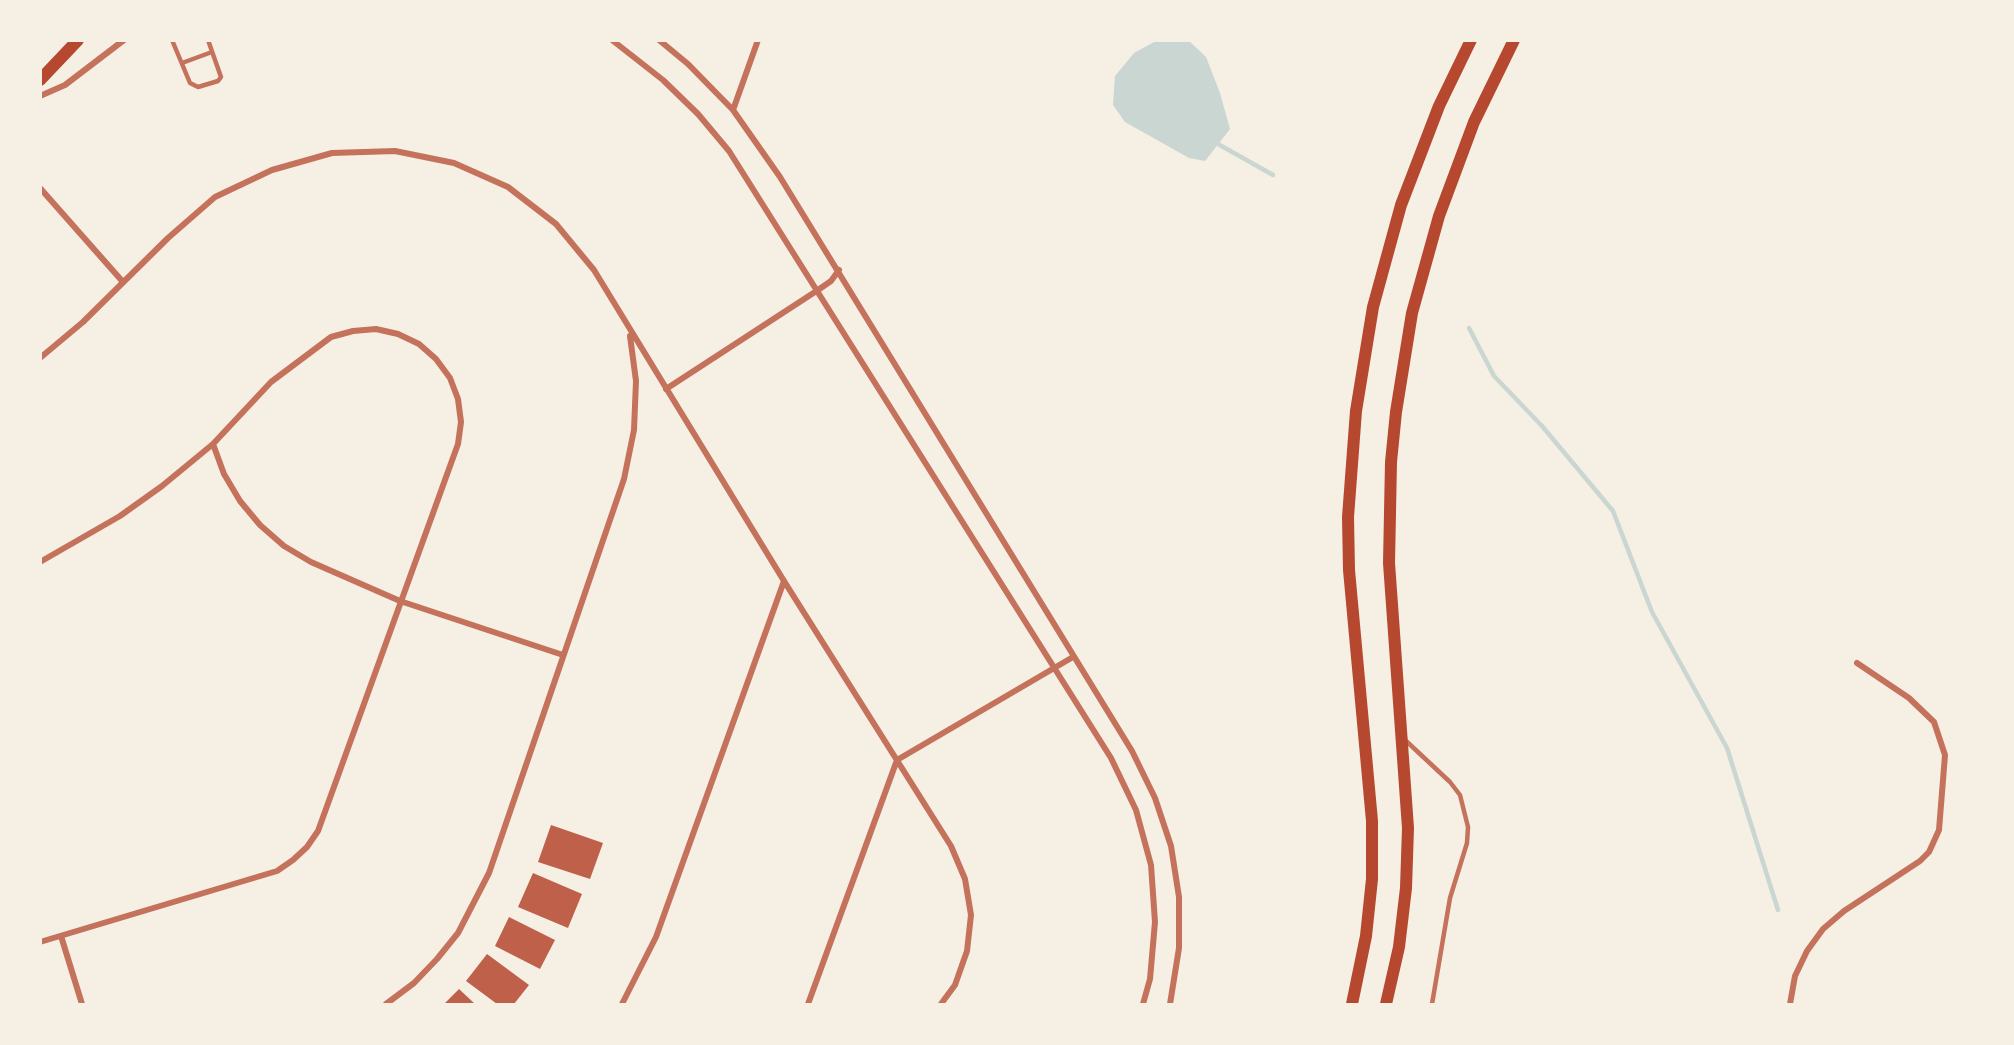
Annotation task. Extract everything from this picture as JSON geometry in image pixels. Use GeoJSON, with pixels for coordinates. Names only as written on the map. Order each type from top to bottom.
{"type":"FeatureCollection","features":[{"type":"Feature","properties":{"kind":"main road"},"geometry":{"type":"LineString","coordinates":[[40,80],[78,40]]}},
{"type":"Feature","properties":{"kind":"main road"},"geometry":{"type":"LineString","coordinates":[[1352,1005],[1366,936],[1372,879],[1372,821],[1349,570],[1350,485],[1356,411],[1373,307],[1401,204],[1439,106],[1472,40]]}},
{"type":"Feature","properties":{"kind":"main road"},"geometry":{"type":"LineString","coordinates":[[1386,1005],[1399,947],[1406,888],[1408,828],[1389,563],[1393,442],[1403,363],[1422,274],[1439,216],[1474,122],[1514,40]]}},
{"type":"Feature","properties":{"kind":"street"},"geometry":{"type":"LineString","coordinates":[[40,96],[65,85],[124,40]]}},
{"type":"Feature","properties":{"kind":"street"},"geometry":{"type":"LineString","coordinates":[[612,40],[663,80],[698,114],[723,144],[1056,667],[1116,769],[1136,810],[1150,865],[1155,922],[1150,979],[1143,1005]]}},
{"type":"Feature","properties":{"kind":"street"},"geometry":{"type":"LineString","coordinates":[[659,40],[688,64],[733,110],[839,270],[1132,752],[1155,798],[1171,846],[1179,897],[1179,948],[1170,1005]]}},
{"type":"Feature","properties":{"kind":"street"},"geometry":{"type":"LineString","coordinates":[[733,110],[758,40]]}},
{"type":"Feature","properties":{"kind":"street"},"geometry":{"type":"LineString","coordinates":[[40,358],[83,321],[215,197],[272,170],[332,153],[395,151],[454,163],[508,187],[548,218],[594,270],[784,581],[951,846],[965,879],[971,915],[967,951],[955,985],[941,1005]]}},
{"type":"Feature","properties":{"kind":"street"},"geometry":{"type":"LineString","coordinates":[[40,188],[123,282]]}},
{"type":"Feature","properties":{"kind":"street"},"geometry":{"type":"LineString","coordinates":[[666,390],[831,281],[839,270]]}},
{"type":"Feature","properties":{"kind":"street"},"geometry":{"type":"LineString","coordinates":[[40,562],[120,516],[213,444],[271,382],[331,337],[353,331],[376,330],[398,334],[419,344],[436,359],[450,378],[458,399],[461,422],[458,444],[318,831],[293,861],[277,871],[40,942]]}},
{"type":"Feature","properties":{"kind":"street"},"geometry":{"type":"LineString","coordinates":[[386,1005],[414,983],[437,959],[476,904],[489,873],[624,479],[634,430],[636,381],[630,331]]}},
{"type":"Feature","properties":{"kind":"street"},"geometry":{"type":"LineString","coordinates":[[213,444],[224,474],[240,501],[260,525],[284,546],[311,562],[400,602],[563,655]]}},
{"type":"Feature","properties":{"kind":"street"},"geometry":{"type":"LineString","coordinates":[[622,1005],[656,937],[784,581]]}},
{"type":"Feature","properties":{"kind":"street"},"geometry":{"type":"LineString","coordinates":[[808,1005],[897,760],[1073,657]]}},
{"type":"Feature","properties":{"kind":"street"},"geometry":{"type":"LineString","coordinates":[[1790,1005],[1796,976],[1807,951],[1823,929],[1844,911],[1920,861],[1929,852],[1939,830],[1945,755],[1934,722],[1916,703],[1857,663]]}},
{"type":"Feature","properties":{"kind":"street"},"geometry":{"type":"LineString","coordinates":[[61,936],[82,1005]]}},
{"type":"Feature","properties":{"kind":"lane"},"geometry":{"type":"LineString","coordinates":[[172,40],[194,87],[218,81],[220,73],[208,40]]}},
{"type":"Feature","properties":{"kind":"lane"},"geometry":{"type":"LineString","coordinates":[[182,63],[213,52]]}},
{"type":"Feature","properties":{"kind":"lane"},"geometry":{"type":"LineString","coordinates":[[1401,736],[1450,782],[1460,795],[1468,827],[1467,843],[1450,897],[1432,1005]]}},
{"type":"Feature","properties":{"kind":"shaded area"},"geometry":{"type":"Polygon","coordinates":[[[1156,41],[1189,41],[1206,57],[1220,93],[1230,129],[1205,161],[1189,158],[1125,122],[1113,105],[1115,76],[1134,53],[1156,41]]]}},
{"type":"Feature","properties":{"kind":"building"},"geometry":{"type":"Polygon","coordinates":[[[551,825],[603,843],[590,879],[538,862],[551,825]]]}},
{"type":"Feature","properties":{"kind":"building"},"geometry":{"type":"Polygon","coordinates":[[[533,873],[582,894],[568,928],[518,907],[533,873]]]}},
{"type":"Feature","properties":{"kind":"building"},"geometry":{"type":"Polygon","coordinates":[[[509,917],[555,940],[540,969],[495,946],[509,917]]]}},
{"type":"Feature","properties":{"kind":"building"},"geometry":{"type":"Polygon","coordinates":[[[487,954],[529,985],[514,1004],[497,1004],[466,981],[487,954]]]}},
{"type":"Feature","properties":{"kind":"building"},"geometry":{"type":"Polygon","coordinates":[[[459,989],[475,1004],[444,1004],[459,989]]]}},
{"type":"Feature","properties":{"kind":"waterway"},"geometry":{"type":"LineString","coordinates":[[1218,144],[1273,175]]}},
{"type":"Feature","properties":{"kind":"waterway"},"geometry":{"type":"LineString","coordinates":[[1469,328],[1494,376],[1542,426],[1613,511],[1652,612],[1727,748],[1778,910]]}}]}
